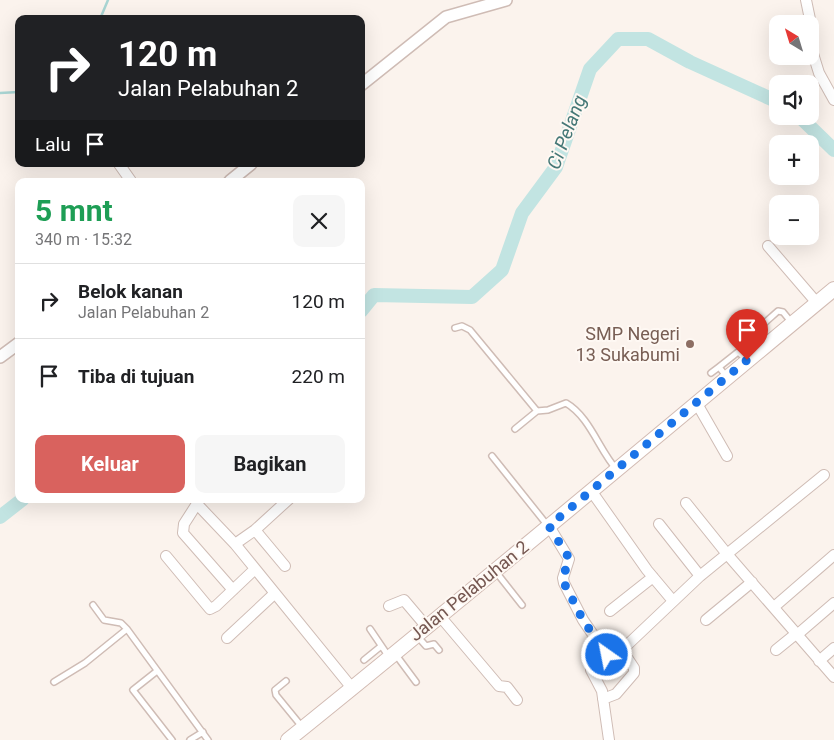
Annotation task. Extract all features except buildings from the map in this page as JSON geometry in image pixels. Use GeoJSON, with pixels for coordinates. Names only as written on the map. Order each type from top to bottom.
{"type":"FeatureCollection","features":[{"type":"Feature","properties":{"kind":"main road","name":"Jalan Pelabuhan 2"},"geometry":{"type":"LineString","coordinates":[[288,740],[352,688],[388,652],[421,630],[592,492],[696,402],[723,372],[752,356],[834,289]]}},
{"type":"Feature","properties":{"kind":"street"},"geometry":{"type":"LineString","coordinates":[[365,82],[446,17],[506,0]]}},
{"type":"Feature","properties":{"kind":"street"},"geometry":{"type":"LineString","coordinates":[[806,0],[809,15]]}},
{"type":"Feature","properties":{"kind":"street"},"geometry":{"type":"LineString","coordinates":[[817,65],[834,100]]}},
{"type":"Feature","properties":{"kind":"street"},"geometry":{"type":"LineString","coordinates":[[121,167],[129,178]]}},
{"type":"Feature","properties":{"kind":"street"},"geometry":{"type":"LineString","coordinates":[[234,178],[248,167]]}},
{"type":"Feature","properties":{"kind":"street"},"geometry":{"type":"LineString","coordinates":[[768,246],[818,303]]}},
{"type":"Feature","properties":{"kind":"street"},"geometry":{"type":"LineString","coordinates":[[0,358],[15,346]]}},
{"type":"Feature","properties":{"kind":"street"},"geometry":{"type":"LineString","coordinates":[[696,402],[727,456]]}},
{"type":"Feature","properties":{"kind":"street"},"geometry":{"type":"LineString","coordinates":[[603,699],[616,694],[634,673],[634,668],[624,652],[624,648],[700,576],[824,475]]}},
{"type":"Feature","properties":{"kind":"street"},"geometry":{"type":"LineString","coordinates":[[592,492],[653,577],[673,601]]}},
{"type":"Feature","properties":{"kind":"street"},"geometry":{"type":"LineString","coordinates":[[197,503],[184,524],[183,533],[233,590]]}},
{"type":"Feature","properties":{"kind":"street"},"geometry":{"type":"LineString","coordinates":[[199,503],[235,544],[352,688]]}},
{"type":"Feature","properties":{"kind":"street"},"geometry":{"type":"LineString","coordinates":[[235,544],[284,503]]}},
{"type":"Feature","properties":{"kind":"street"},"geometry":{"type":"LineString","coordinates":[[686,503],[727,554],[834,677]]}},
{"type":"Feature","properties":{"kind":"street"},"geometry":{"type":"LineString","coordinates":[[659,524],[700,576]]}},
{"type":"Feature","properties":{"kind":"street"},"geometry":{"type":"LineString","coordinates":[[549,526],[569,558],[563,578],[564,583],[583,620],[607,655],[591,670],[599,684],[603,699],[609,740]]}},
{"type":"Feature","properties":{"kind":"street"},"geometry":{"type":"LineString","coordinates":[[254,530],[285,566]]}},
{"type":"Feature","properties":{"kind":"street"},"geometry":{"type":"LineString","coordinates":[[166,556],[210,609],[255,569]]}},
{"type":"Feature","properties":{"kind":"street"},"geometry":{"type":"LineString","coordinates":[[774,607],[833,558]]}},
{"type":"Feature","properties":{"kind":"street"},"geometry":{"type":"LineString","coordinates":[[610,611],[653,577]]}},
{"type":"Feature","properties":{"kind":"street"},"geometry":{"type":"LineString","coordinates":[[706,620],[752,582]]}},
{"type":"Feature","properties":{"kind":"street"},"geometry":{"type":"LineString","coordinates":[[227,638],[274,594]]}},
{"type":"Feature","properties":{"kind":"street"},"geometry":{"type":"LineString","coordinates":[[389,606],[404,600],[421,630]]}},
{"type":"Feature","properties":{"kind":"street"},"geometry":{"type":"LineString","coordinates":[[776,650],[834,603]]}},
{"type":"Feature","properties":{"kind":"street"},"geometry":{"type":"LineString","coordinates":[[439,615],[499,686],[507,688],[516,700]]}},
{"type":"Feature","properties":{"kind":"street"},"geometry":{"type":"LineString","coordinates":[[819,661],[834,648]]}},
{"type":"Feature","properties":{"kind":"lane"},"geometry":{"type":"LineString","coordinates":[[455,328],[462,326],[470,330],[537,411]]}},
{"type":"Feature","properties":{"kind":"lane"},"geometry":{"type":"LineString","coordinates":[[711,374],[723,372]]}},
{"type":"Feature","properties":{"kind":"lane"},"geometry":{"type":"LineString","coordinates":[[515,429],[537,411],[548,410],[566,403],[572,406],[598,440],[602,453],[617,470]]}},
{"type":"Feature","properties":{"kind":"lane"},"geometry":{"type":"LineString","coordinates":[[492,456],[549,526]]}},
{"type":"Feature","properties":{"kind":"lane"},"geometry":{"type":"LineString","coordinates":[[495,570],[522,604]]}},
{"type":"Feature","properties":{"kind":"lane"},"geometry":{"type":"LineString","coordinates":[[93,605],[104,620],[121,623],[127,629],[208,740]]}},
{"type":"Feature","properties":{"kind":"lane"},"geometry":{"type":"LineString","coordinates":[[54,682],[85,663],[127,629]]}},
{"type":"Feature","properties":{"kind":"lane"},"geometry":{"type":"LineString","coordinates":[[370,629],[416,682]]}},
{"type":"Feature","properties":{"kind":"lane"},"geometry":{"type":"LineString","coordinates":[[421,630],[426,646],[434,644],[439,650]]}},
{"type":"Feature","properties":{"kind":"lane"},"geometry":{"type":"LineString","coordinates":[[364,660],[388,652]]}},
{"type":"Feature","properties":{"kind":"lane"},"geometry":{"type":"LineString","coordinates":[[157,671],[133,690],[172,740]]}},
{"type":"Feature","properties":{"kind":"lane"},"geometry":{"type":"LineString","coordinates":[[286,681],[275,690],[276,695],[303,728]]}},
{"type":"Feature","properties":{"kind":"lane"},"geometry":{"type":"LineString","coordinates":[[190,740],[203,732]]}},
{"type":"Feature","properties":{"kind":"waterway"},"geometry":{"type":"LineString","coordinates":[[102,15],[108,0]]}},
{"type":"Feature","properties":{"kind":"waterway","name":"Ci Pelang"},"geometry":{"type":"LineString","coordinates":[[365,306],[374,295],[472,297],[502,270],[522,213],[556,167],[590,69],[618,39],[648,39],[690,62],[769,98]]}},
{"type":"Feature","properties":{"kind":"waterway"},"geometry":{"type":"LineString","coordinates":[[0,93],[15,92]]}},
{"type":"Feature","properties":{"kind":"waterway","name":"Ci Pelang"},"geometry":{"type":"LineString","coordinates":[[808,125],[834,150]]}},
{"type":"Feature","properties":{"kind":"waterway","name":"Ci Pelang"},"geometry":{"type":"LineString","coordinates":[[0,517],[18,503]]}},
{"type":"Feature","properties":{"kind":"place","name":"SMP Negeri 13 Sukabumi"},"geometry":{"type":"Point","coordinates":[690,344]}},
{"type":"Feature","properties":{"kind":"route"},"geometry":{"type":"LineString","coordinates":[[607,655],[583,620],[574,598],[564,583],[563,578],[570,562],[569,558],[549,526],[592,492],[747,360]]}}]}
